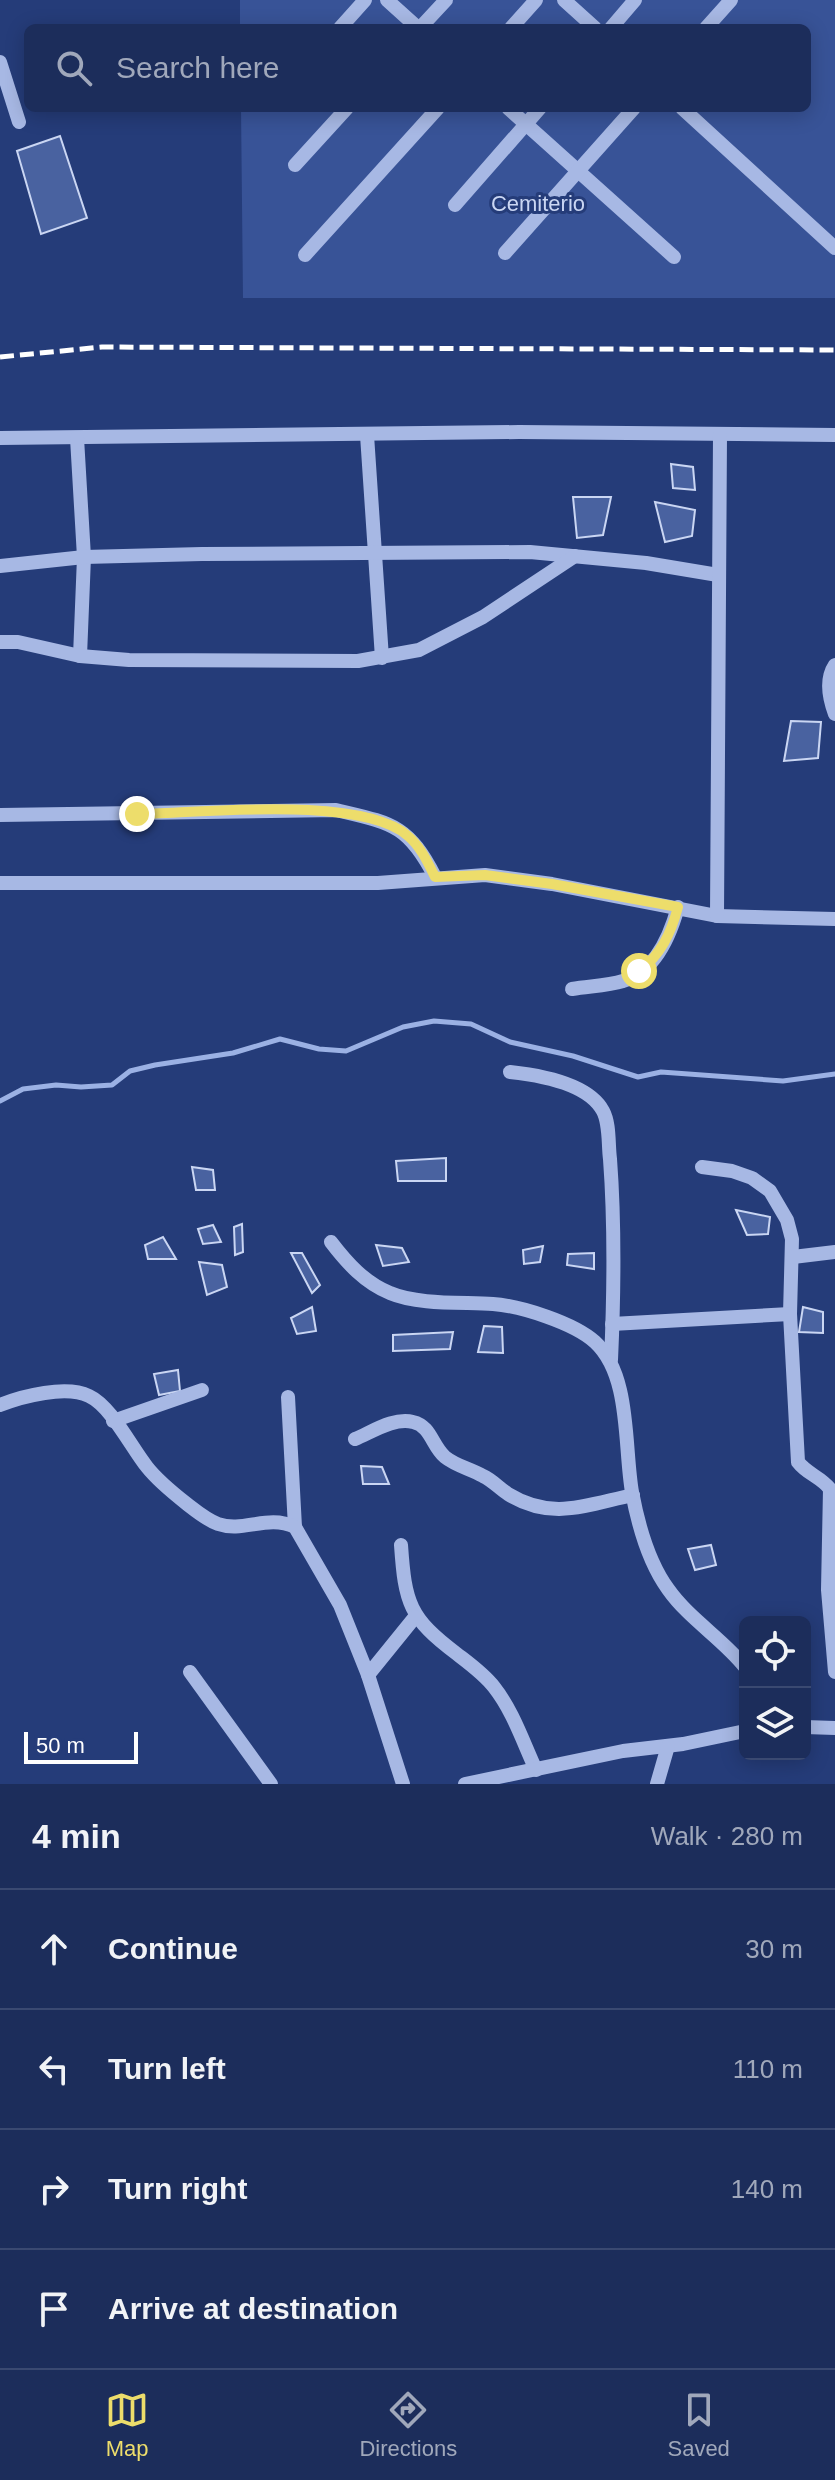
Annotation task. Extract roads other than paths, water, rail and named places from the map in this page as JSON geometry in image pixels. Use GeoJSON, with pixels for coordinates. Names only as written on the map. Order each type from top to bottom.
{"type":"FeatureCollection","features":[{"type":"Feature","properties":{"kind":"street"},"geometry":{"type":"LineString","coordinates":[[344,24],[365,0]]}},
{"type":"Feature","properties":{"kind":"street"},"geometry":{"type":"LineString","coordinates":[[387,0],[414,24]]}},
{"type":"Feature","properties":{"kind":"street"},"geometry":{"type":"LineString","coordinates":[[423,24],[446,0]]}},
{"type":"Feature","properties":{"kind":"street"},"geometry":{"type":"LineString","coordinates":[[515,24],[536,0]]}},
{"type":"Feature","properties":{"kind":"street"},"geometry":{"type":"LineString","coordinates":[[564,0],[591,24]]}},
{"type":"Feature","properties":{"kind":"street"},"geometry":{"type":"LineString","coordinates":[[614,24],[635,0]]}},
{"type":"Feature","properties":{"kind":"street"},"geometry":{"type":"LineString","coordinates":[[710,24],[731,0]]}},
{"type":"Feature","properties":{"kind":"street"},"geometry":{"type":"LineString","coordinates":[[0,62],[19,122]]}},
{"type":"Feature","properties":{"kind":"street"},"geometry":{"type":"LineString","coordinates":[[295,165],[343,112]]}},
{"type":"Feature","properties":{"kind":"street"},"geometry":{"type":"LineString","coordinates":[[305,255],[434,112]]}},
{"type":"Feature","properties":{"kind":"street"},"geometry":{"type":"LineString","coordinates":[[512,112],[674,257]]}},
{"type":"Feature","properties":{"kind":"street"},"geometry":{"type":"LineString","coordinates":[[455,205],[536,112]]}},
{"type":"Feature","properties":{"kind":"street"},"geometry":{"type":"LineString","coordinates":[[505,253],[630,112]]}},
{"type":"Feature","properties":{"kind":"street"},"geometry":{"type":"LineString","coordinates":[[686,112],[835,248]]}},
{"type":"Feature","properties":{"kind":"street"},"geometry":{"type":"LineString","coordinates":[[0,438],[519,432],[835,435]]}},
{"type":"Feature","properties":{"kind":"street"},"geometry":{"type":"LineString","coordinates":[[367,435],[382,658]]}},
{"type":"Feature","properties":{"kind":"street"},"geometry":{"type":"LineString","coordinates":[[717,916],[720,435]]}},
{"type":"Feature","properties":{"kind":"street"},"geometry":{"type":"LineString","coordinates":[[77,438],[84,557],[80,656]]}},
{"type":"Feature","properties":{"kind":"street"},"geometry":{"type":"LineString","coordinates":[[0,566],[84,557],[530,552],[646,563],[718,575]]}},
{"type":"Feature","properties":{"kind":"street"},"geometry":{"type":"LineString","coordinates":[[0,642],[18,642],[80,656],[129,660],[358,661],[382,658],[419,650],[483,617],[575,556]]}},
{"type":"Feature","properties":{"kind":"street"},"geometry":{"type":"LineString","coordinates":[[835,665],[828,683],[830,703],[835,714]]}},
{"type":"Feature","properties":{"kind":"street"},"geometry":{"type":"LineString","coordinates":[[0,815],[336,810],[381,821],[408,835],[435,877]]}},
{"type":"Feature","properties":{"kind":"street"},"geometry":{"type":"LineString","coordinates":[[0,883],[378,883],[485,875],[552,884],[717,916],[835,919]]}},
{"type":"Feature","properties":{"kind":"street"},"geometry":{"type":"LineString","coordinates":[[572,989],[626,980],[653,961],[671,933],[678,907]]}},
{"type":"Feature","properties":{"kind":"street"},"geometry":{"type":"LineString","coordinates":[[510,1072],[534,1074],[569,1086],[590,1096],[603,1111],[611,1183],[611,1360],[619,1384],[633,1495],[650,1555],[668,1590],[739,1661]]}},
{"type":"Feature","properties":{"kind":"street"},"geometry":{"type":"LineString","coordinates":[[702,1167],[732,1171],[752,1178],[770,1191],[787,1220],[793,1257],[790,1314],[798,1462],[805,1472],[832,1488],[835,1672]]}},
{"type":"Feature","properties":{"kind":"street"},"geometry":{"type":"LineString","coordinates":[[331,1242],[365,1279],[392,1294],[446,1303],[497,1304],[553,1319],[593,1340],[611,1360]]}},
{"type":"Feature","properties":{"kind":"street"},"geometry":{"type":"LineString","coordinates":[[793,1257],[835,1252]]}},
{"type":"Feature","properties":{"kind":"street"},"geometry":{"type":"LineString","coordinates":[[612,1324],[790,1314]]}},
{"type":"Feature","properties":{"kind":"street"},"geometry":{"type":"LineString","coordinates":[[113,1421],[202,1390]]}},
{"type":"Feature","properties":{"kind":"street"},"geometry":{"type":"LineString","coordinates":[[0,1405],[25,1396],[79,1393],[92,1397],[149,1469],[175,1495],[209,1519],[219,1525],[284,1522],[295,1527]]}},
{"type":"Feature","properties":{"kind":"street"},"geometry":{"type":"LineString","coordinates":[[288,1397],[295,1527],[340,1605],[368,1675],[403,1784]]}},
{"type":"Feature","properties":{"kind":"street"},"geometry":{"type":"LineString","coordinates":[[355,1439],[396,1421],[414,1422],[427,1428],[439,1452],[450,1461],[484,1476],[508,1494],[529,1504],[558,1511],[633,1495]]}},
{"type":"Feature","properties":{"kind":"street"},"geometry":{"type":"LineString","coordinates":[[401,1545],[405,1590],[415,1617],[494,1686],[509,1709],[536,1770]]}},
{"type":"Feature","properties":{"kind":"street"},"geometry":{"type":"LineString","coordinates":[[368,1675],[415,1617]]}},
{"type":"Feature","properties":{"kind":"street"},"geometry":{"type":"LineString","coordinates":[[190,1672],[271,1784]]}},
{"type":"Feature","properties":{"kind":"street"},"geometry":{"type":"LineString","coordinates":[[811,1726],[835,1728]]}},
{"type":"Feature","properties":{"kind":"street"},"geometry":{"type":"LineString","coordinates":[[465,1784],[623,1751],[739,1732]]}},
{"type":"Feature","properties":{"kind":"street"},"geometry":{"type":"LineString","coordinates":[[657,1784],[668,1746]]}},
{"type":"Feature","properties":{"kind":"waterway"},"geometry":{"type":"LineString","coordinates":[[0,1101],[23,1089],[56,1085],[112,1085],[130,1071],[233,1053],[280,1039],[319,1049],[346,1051],[403,1027],[434,1021],[471,1024],[510,1042],[573,1056],[638,1077],[661,1072],[783,1081],[835,1074]]}},
{"type":"Feature","properties":{"kind":"railway"},"geometry":{"type":"LineString","coordinates":[[0,357],[102,347],[835,350]]}},
{"type":"Feature","properties":{"kind":"park label","name":"Cemiterio"},"geometry":{"type":"Point","coordinates":[538,203]}}]}
